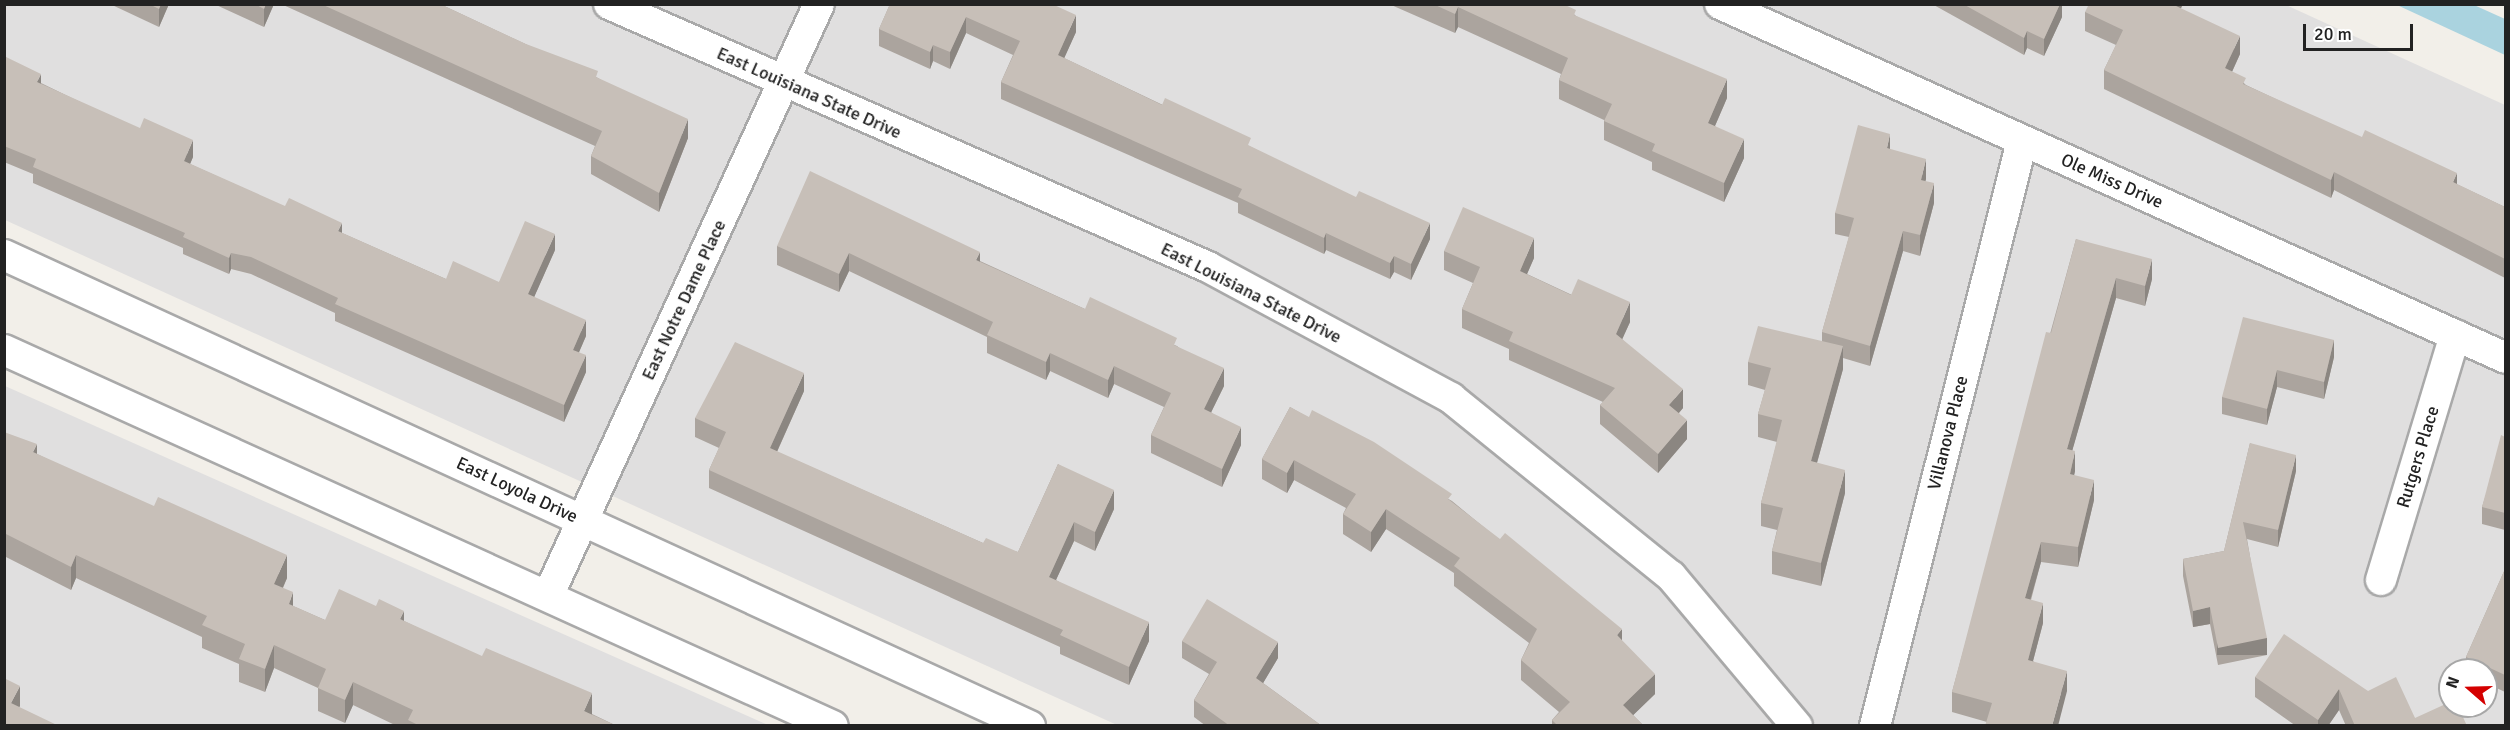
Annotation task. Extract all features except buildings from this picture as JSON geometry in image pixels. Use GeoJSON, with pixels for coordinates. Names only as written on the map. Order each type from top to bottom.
{"type":"FeatureCollection","features":[{"type":"Feature","properties":{"kind":"street","name":"East Louisiana State Drive"},"geometry":{"type":"LineString","coordinates":[[609,4],[783,83],[1208,267],[1451,398],[1671,576],[1797,726]]}},
{"type":"Feature","properties":{"kind":"street","name":"East Notre Dame Place"},"geometry":{"type":"LineString","coordinates":[[548,596],[819,4]]}},
{"type":"Feature","properties":{"kind":"street","name":"Ole Miss Drive"},"geometry":{"type":"LineString","coordinates":[[1720,4],[2505,358]]}},
{"type":"Feature","properties":{"kind":"street","name":"Villanova Place"},"geometry":{"type":"LineString","coordinates":[[1875,726],[2022,141]]}},
{"type":"Feature","properties":{"kind":"street","name":"East Loyola Drive"},"geometry":{"type":"LineString","coordinates":[[4,255],[1030,726]]}},
{"type":"Feature","properties":{"kind":"street","name":"Rutgers Place"},"geometry":{"type":"LineString","coordinates":[[2381,580],[2455,335]]}},
{"type":"Feature","properties":{"kind":"street"},"geometry":{"type":"LineString","coordinates":[[4,350],[833,726]]}},
{"type":"Feature","properties":{"kind":"shaded area"},"geometry":{"type":"Polygon","coordinates":[[[5,5],[2286,5],[2505,105],[2505,725],[1117,725],[5,220],[5,5]]]}},
{"type":"Feature","properties":{"kind":"shaded area"},"geometry":{"type":"Polygon","coordinates":[[[5,386],[768,725],[5,725],[5,386]]]}},
{"type":"Feature","properties":{"kind":"water"},"geometry":{"type":"Polygon","coordinates":[[[2397,5],[2474,5],[2505,19],[2505,55],[2397,5]]]}}]}
